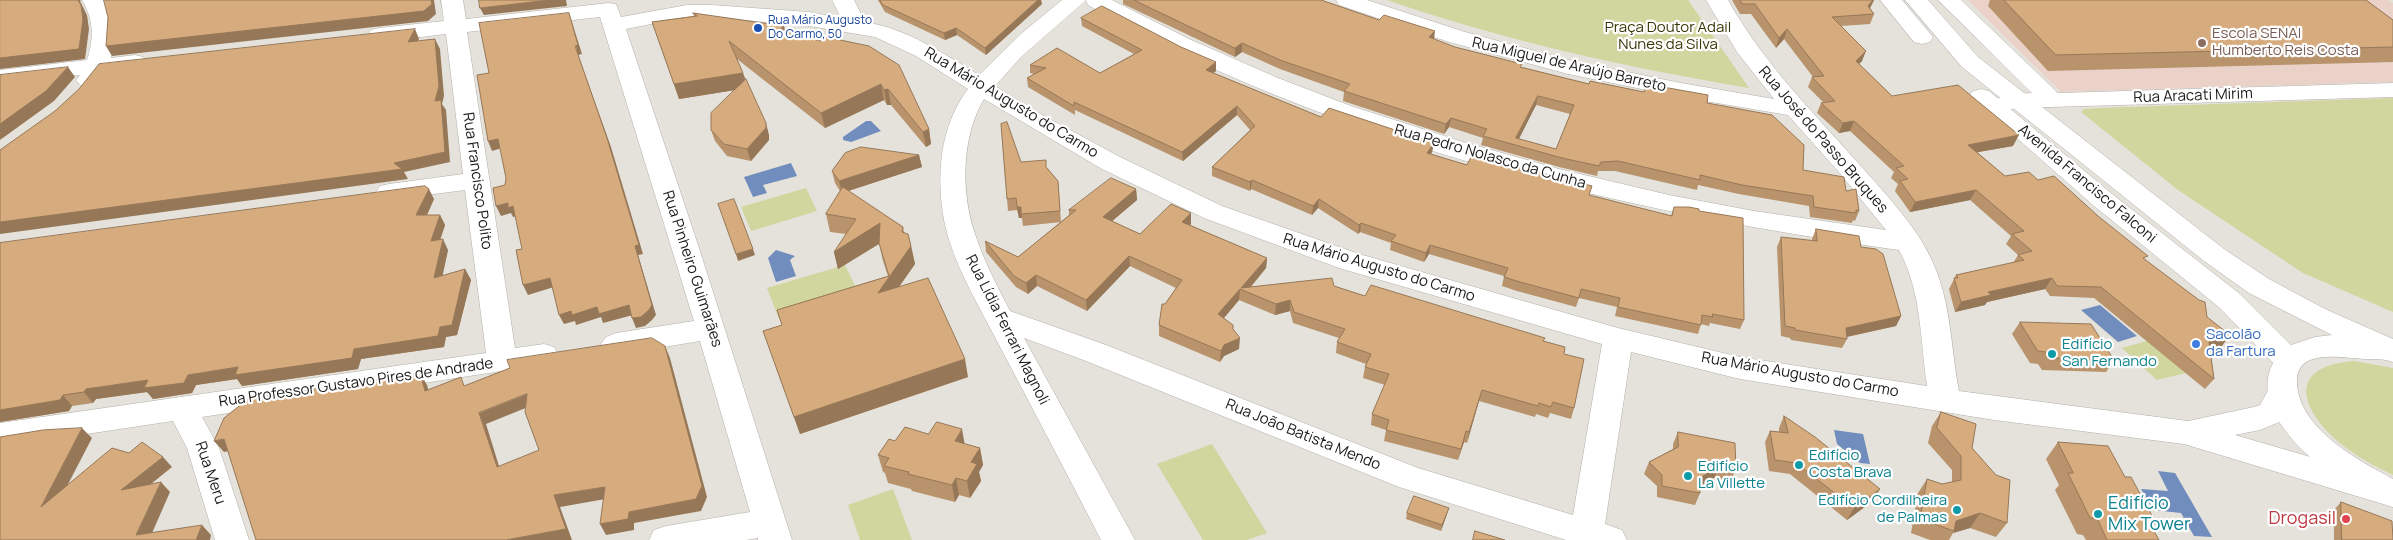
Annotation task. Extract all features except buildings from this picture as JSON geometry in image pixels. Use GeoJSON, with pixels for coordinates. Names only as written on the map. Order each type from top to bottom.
{"type":"FeatureCollection","features":[{"type":"Feature","properties":{"kind":"street"},"geometry":{"type":"LineString","coordinates":[[72,98],[92,75],[96,66],[103,30],[101,15],[93,0]]}},
{"type":"Feature","properties":{"kind":"street","name":"Rua Francisco Polito"},"geometry":{"type":"LineString","coordinates":[[452,0],[502,361]]}},
{"type":"Feature","properties":{"kind":"street"},"geometry":{"type":"LineString","coordinates":[[843,0],[857,27]]}},
{"type":"Feature","properties":{"kind":"street","name":"Rua Lídia Ferrari Magnoli"},"geometry":{"type":"LineString","coordinates":[[1075,0],[1003,64],[982,88],[964,114],[959,134],[953,182],[960,231],[975,270],[1020,361],[1118,540]]}},
{"type":"Feature","properties":{"kind":"street","name":"Rua Pedro Nolasco da Cunha"},"geometry":{"type":"LineString","coordinates":[[1096,0],[1147,28],[1283,90],[1381,126],[1458,150],[1589,185],[1662,202],[1753,220],[1906,242]]}},
{"type":"Feature","properties":{"kind":"street","name":"Rua Miguel de Araújo Barreto"},"geometry":{"type":"LineString","coordinates":[[1348,0],[1411,24],[1466,41],[1584,71],[1666,88],[1795,109]]}},
{"type":"Feature","properties":{"kind":"street","name":"Rua José do Passo Bruques"},"geometry":{"type":"LineString","coordinates":[[1717,0],[1734,32],[1776,90],[1838,153],[1885,210],[1920,264],[1930,294],[1945,400]]}},
{"type":"Feature","properties":{"kind":"street","name":"Avenida Francisco Falconi"},"geometry":{"type":"LineString","coordinates":[[1891,0],[1946,62],[2004,98],[2259,286],[2315,316],[2393,352]]}},
{"type":"Feature","properties":{"kind":"street","name":"Avenida Francisco Falconi"},"geometry":{"type":"LineString","coordinates":[[1916,0],[2004,98],[2118,212],[2229,298],[2251,319],[2288,362]]}},
{"type":"Feature","properties":{"kind":"street"},"geometry":{"type":"LineString","coordinates":[[1950,0],[2061,106]]}},
{"type":"Feature","properties":{"kind":"street","name":"Rua Mário Augusto do Carmo"},"geometry":{"type":"LineString","coordinates":[[362,37],[609,12],[656,16],[687,11],[712,10],[809,19],[880,31],[904,40],[1027,116],[1111,163],[1222,215],[1284,240],[1358,264],[1618,338],[1740,368],[1945,400],[2184,432],[2393,494]]}},
{"type":"Feature","properties":{"kind":"street","name":"Rua Pinheiro Guimarães"},"geometry":{"type":"LineString","coordinates":[[609,12],[711,329],[772,531]]}},
{"type":"Feature","properties":{"kind":"street"},"geometry":{"type":"LineString","coordinates":[[0,77],[151,60]]}},
{"type":"Feature","properties":{"kind":"street"},"geometry":{"type":"LineString","coordinates":[[2004,98],[2018,78],[2020,68]]}},
{"type":"Feature","properties":{"kind":"street","name":"Rua Aracati Mirim"},"geometry":{"type":"LineString","coordinates":[[2004,98],[2061,106],[2393,90]]}},
{"type":"Feature","properties":{"kind":"street"},"geometry":{"type":"LineString","coordinates":[[370,194],[477,180]]}},
{"type":"Feature","properties":{"kind":"street","name":"Rua João Batista Mendo"},"geometry":{"type":"LineString","coordinates":[[999,318],[1096,352],[1410,478],[1595,538]]}},
{"type":"Feature","properties":{"kind":"street","name":"Rua Professor Gustavo Pires de Andrade"},"geometry":{"type":"LineString","coordinates":[[0,435],[711,329]]}},
{"type":"Feature","properties":{"kind":"street"},"geometry":{"type":"LineString","coordinates":[[1595,538],[1618,338]]}},
{"type":"Feature","properties":{"kind":"street"},"geometry":{"type":"LineString","coordinates":[[2393,352],[2354,346],[2314,348],[2299,354],[2288,362],[2281,376],[2282,393],[2290,413],[2306,435],[2338,462],[2393,494]]}},
{"type":"Feature","properties":{"kind":"street","name":"Rua Mário Augusto do Carmo"},"geometry":{"type":"LineString","coordinates":[[2184,432],[2247,423],[2260,418],[2270,413],[2282,393]]}},
{"type":"Feature","properties":{"kind":"street","name":"Rua Meru"},"geometry":{"type":"LineString","coordinates":[[182,408],[204,448],[232,540]]}},
{"type":"Feature","properties":{"kind":"street"},"geometry":{"type":"LineString","coordinates":[[666,540],[772,531]]}},
{"type":"Feature","properties":{"kind":"shaded area","name":"Escola SENAI Humberto Reis Costa"},"geometry":{"type":"Polygon","coordinates":[[[1968,0],[2388,0],[2393,3],[2393,82],[2061,92],[1968,0]]]}},
{"type":"Feature","properties":{"kind":"green space","name":"Praça Doutor Adail Nunes da Silva"},"geometry":{"type":"Polygon","coordinates":[[[1387,0],[1688,0],[1749,88],[1566,52],[1431,15],[1387,0]]]}},
{"type":"Feature","properties":{"kind":"green space"},"geometry":{"type":"Polygon","coordinates":[[[2393,98],[2393,312],[2303,273],[2178,190],[2081,112],[2084,109],[2099,108],[2393,98]]]}},
{"type":"Feature","properties":{"kind":"green space"},"geometry":{"type":"Polygon","coordinates":[[[806,188],[817,211],[751,231],[741,207],[806,188]]]}},
{"type":"Feature","properties":{"kind":"green space"},"geometry":{"type":"Polygon","coordinates":[[[845,265],[859,294],[779,319],[767,288],[845,265]]]}},
{"type":"Feature","properties":{"kind":"green space"},"geometry":{"type":"Polygon","coordinates":[[[2147,341],[2186,373],[2157,380],[2122,348],[2147,341]]]}},
{"type":"Feature","properties":{"kind":"green space"},"geometry":{"type":"Polygon","coordinates":[[[2354,361],[2393,368],[2393,475],[2360,457],[2334,438],[2321,424],[2312,410],[2307,397],[2308,384],[2315,373],[2330,365],[2354,361]]]}},
{"type":"Feature","properties":{"kind":"green space"},"geometry":{"type":"Polygon","coordinates":[[[1212,444],[1267,533],[1247,540],[1203,540],[1157,464],[1212,444]]]}},
{"type":"Feature","properties":{"kind":"green space"},"geometry":{"type":"Polygon","coordinates":[[[893,489],[912,540],[860,540],[848,505],[893,489]]]}},
{"type":"Feature","properties":{"kind":"water"},"geometry":{"type":"Polygon","coordinates":[[[866,121],[871,121],[881,131],[851,142],[843,140],[843,137],[866,121]]]}},
{"type":"Feature","properties":{"kind":"water"},"geometry":{"type":"Polygon","coordinates":[[[791,163],[797,176],[763,185],[767,193],[753,197],[744,177],[791,163]]]}},
{"type":"Feature","properties":{"kind":"water"},"geometry":{"type":"Polygon","coordinates":[[[776,250],[795,256],[790,260],[796,276],[776,282],[768,258],[776,250]]]}},
{"type":"Feature","properties":{"kind":"water"},"geometry":{"type":"Polygon","coordinates":[[[2100,305],[2137,336],[2118,342],[2081,310],[2100,305]]]}},
{"type":"Feature","properties":{"kind":"water"},"geometry":{"type":"Polygon","coordinates":[[[1834,430],[1863,434],[1870,464],[1860,463],[1837,444],[1834,430]]]}},
{"type":"Feature","properties":{"kind":"water"},"geometry":{"type":"Polygon","coordinates":[[[2158,471],[2175,473],[2212,537],[2194,536],[2181,513],[2153,510],[2141,489],[2168,491],[2158,471]]]}},
{"type":"Feature","properties":{"kind":"place","name":"Rua Mário Augusto Do Carmo, 50"},"geometry":{"type":"Point","coordinates":[758,28]}},
{"type":"Feature","properties":{"kind":"place","name":"Escola SENAI Humberto Reis Costa"},"geometry":{"type":"Point","coordinates":[2202,43]}},
{"type":"Feature","properties":{"kind":"place","name":"Sacolão da Fartura"},"geometry":{"type":"Point","coordinates":[2196,344]}},
{"type":"Feature","properties":{"kind":"place","name":"Edifício San Fernando"},"geometry":{"type":"Point","coordinates":[2052,354]}},
{"type":"Feature","properties":{"kind":"place","name":"Edifício Costa Brava"},"geometry":{"type":"Point","coordinates":[1799,465]}},
{"type":"Feature","properties":{"kind":"place","name":"Edifício La Villette"},"geometry":{"type":"Point","coordinates":[1688,476]}},
{"type":"Feature","properties":{"kind":"place","name":"Edifício Cordilheira de Palmas"},"geometry":{"type":"Point","coordinates":[1957,510]}},
{"type":"Feature","properties":{"kind":"place","name":"Edifício Mix Tower"},"geometry":{"type":"Point","coordinates":[2098,514]}},
{"type":"Feature","properties":{"kind":"place","name":"Drogasil"},"geometry":{"type":"Point","coordinates":[2346,519]}}]}
